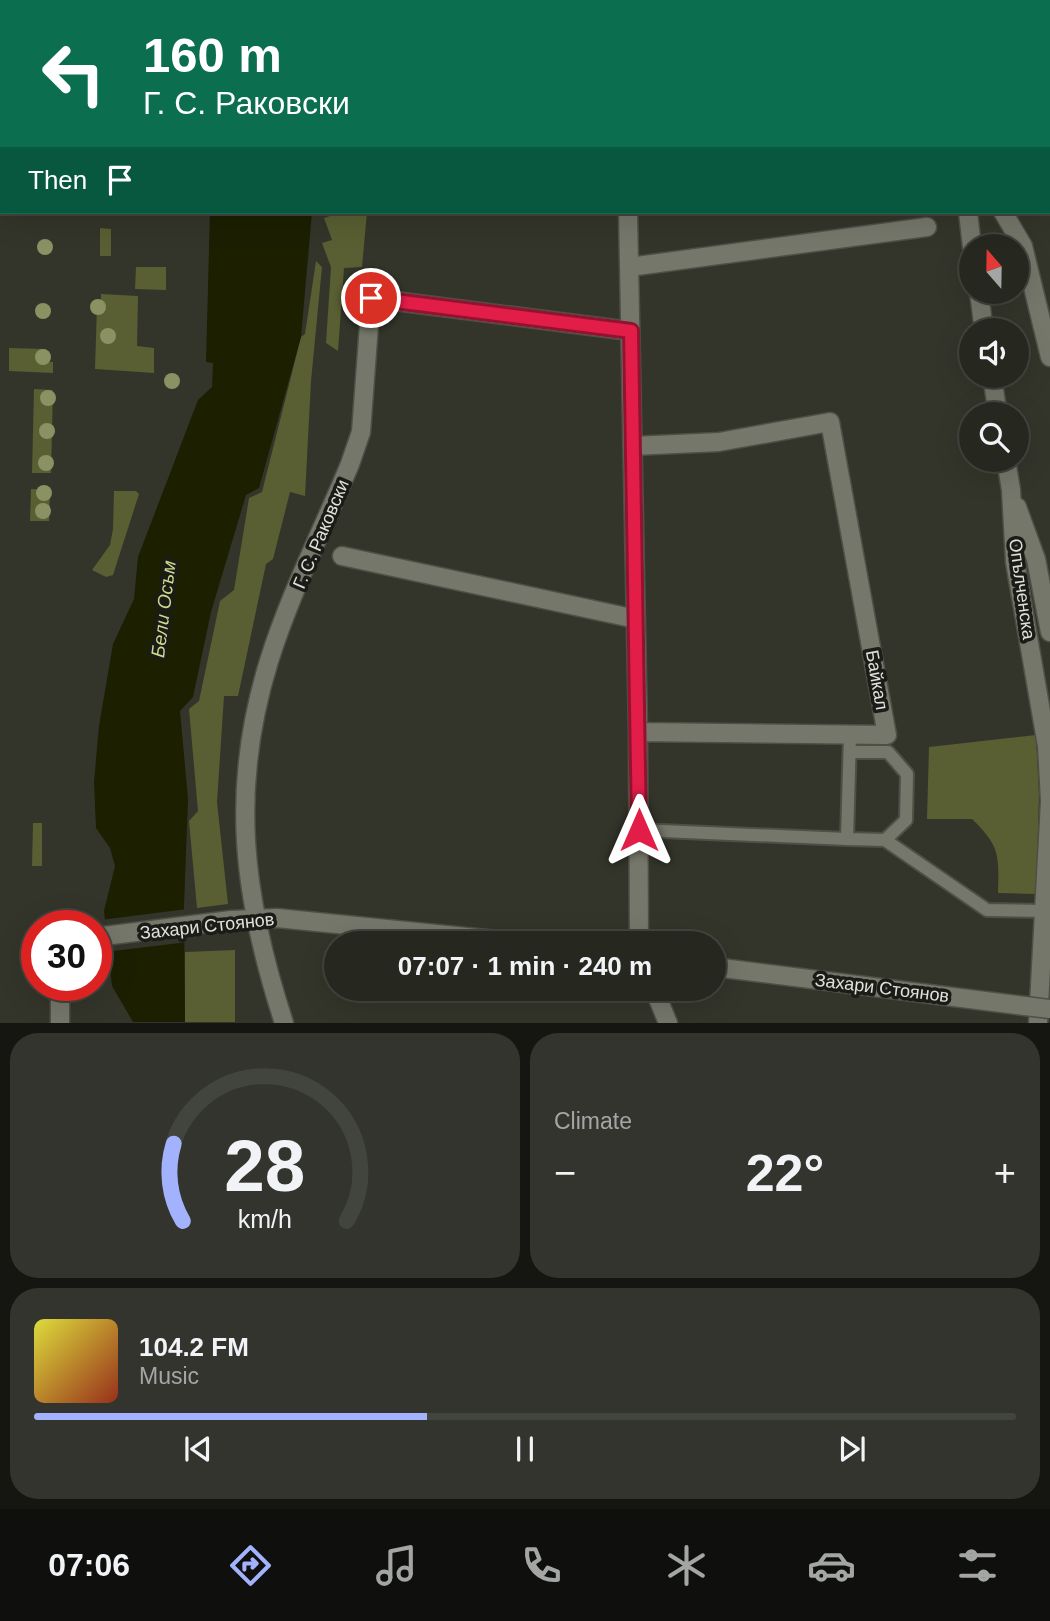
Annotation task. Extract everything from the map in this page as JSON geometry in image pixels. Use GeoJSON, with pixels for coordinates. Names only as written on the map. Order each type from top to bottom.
{"type":"FeatureCollection","features":[{"type":"Feature","properties":{"kind":"street"},"geometry":{"type":"LineString","coordinates":[[628,214],[639,931]]}},
{"type":"Feature","properties":{"kind":"street"},"geometry":{"type":"LineString","coordinates":[[968,214],[971,234]]}},
{"type":"Feature","properties":{"kind":"street"},"geometry":{"type":"LineString","coordinates":[[1004,214],[1023,246],[1050,357]]}},
{"type":"Feature","properties":{"kind":"street"},"geometry":{"type":"LineString","coordinates":[[629,267],[927,227]]}},
{"type":"Feature","properties":{"kind":"street","name":"Г. С. Раковски"},"geometry":{"type":"LineString","coordinates":[[284,1023],[254,918],[245,842],[244,804],[252,730],[270,659],[361,432],[371,298],[631,331]]}},
{"type":"Feature","properties":{"kind":"street","name":"Байкал"},"geometry":{"type":"LineString","coordinates":[[633,446],[719,442],[830,422],[887,735],[850,743],[638,732]]}},
{"type":"Feature","properties":{"kind":"street","name":"Опълченска"},"geometry":{"type":"LineString","coordinates":[[1008,472],[1015,562],[1047,746],[1050,801],[1038,1023]]}},
{"type":"Feature","properties":{"kind":"street","name":"Опълченска"},"geometry":{"type":"LineString","coordinates":[[1011,490],[1037,559],[1050,632]]}},
{"type":"Feature","properties":{"kind":"street"},"geometry":{"type":"LineString","coordinates":[[342,556],[636,619]]}},
{"type":"Feature","properties":{"kind":"street","name":"Захари Стоянов"},"geometry":{"type":"LineString","coordinates":[[112,935],[254,918],[406,931]]}},
{"type":"Feature","properties":{"kind":"street","name":"Захари Стоянов"},"geometry":{"type":"LineString","coordinates":[[726,969],[1050,1009]]}},
{"type":"Feature","properties":{"kind":"street"},"geometry":{"type":"LineString","coordinates":[[60,1001],[60,1023]]}},
{"type":"Feature","properties":{"kind":"street"},"geometry":{"type":"LineString","coordinates":[[659,1001],[668,1023]]}},
{"type":"Feature","properties":{"kind":"lane"},"geometry":{"type":"LineString","coordinates":[[847,839],[850,743],[888,752],[907,774],[906,820],[885,840]]}},
{"type":"Feature","properties":{"kind":"lane"},"geometry":{"type":"LineString","coordinates":[[639,830],[885,840],[987,910],[1045,911]]}},
{"type":"Feature","properties":{"kind":"shaded area"},"geometry":{"type":"Polygon","coordinates":[[[367,214],[362,267],[344,268],[338,351],[326,343],[331,267],[322,243],[332,240],[324,218],[333,215],[367,214]]]}},
{"type":"Feature","properties":{"kind":"shaded area"},"geometry":{"type":"Polygon","coordinates":[[[100,228],[111,229],[111,256],[100,256],[100,228]]]}},
{"type":"Feature","properties":{"kind":"shaded area"},"geometry":{"type":"Polygon","coordinates":[[[316,261],[322,267],[311,381],[305,496],[290,492],[273,559],[266,564],[238,696],[224,696],[217,802],[228,904],[197,908],[189,821],[198,811],[189,709],[199,701],[220,601],[234,590],[249,498],[262,492],[301,337],[305,334],[316,261]]]}},
{"type":"Feature","properties":{"kind":"shaded area"},"geometry":{"type":"Polygon","coordinates":[[[136,267],[166,267],[166,290],[135,289],[136,267]]]}},
{"type":"Feature","properties":{"kind":"shaded area"},"geometry":{"type":"Polygon","coordinates":[[[101,294],[138,296],[137,346],[154,348],[154,373],[95,369],[97,305],[101,305],[101,294]]]}},
{"type":"Feature","properties":{"kind":"shaded area"},"geometry":{"type":"Polygon","coordinates":[[[9,348],[46,349],[46,362],[53,362],[53,373],[9,371],[9,348]]]}},
{"type":"Feature","properties":{"kind":"shaded area"},"geometry":{"type":"Polygon","coordinates":[[[34,389],[53,390],[51,473],[32,473],[34,389]]]}},
{"type":"Feature","properties":{"kind":"shaded area"},"geometry":{"type":"Polygon","coordinates":[[[31,489],[50,490],[49,521],[30,521],[31,489]]]}},
{"type":"Feature","properties":{"kind":"shaded area"},"geometry":{"type":"Polygon","coordinates":[[[114,491],[136,491],[139,494],[113,575],[106,577],[92,570],[110,545],[114,491]]]}},
{"type":"Feature","properties":{"kind":"shaded area"},"geometry":{"type":"Polygon","coordinates":[[[1036,735],[1039,796],[1036,894],[998,893],[996,852],[981,828],[972,819],[927,819],[929,747],[1036,735]]]}},
{"type":"Feature","properties":{"kind":"shaded area"},"geometry":{"type":"Polygon","coordinates":[[[33,823],[42,823],[42,866],[32,866],[33,823]]]}},
{"type":"Feature","properties":{"kind":"shaded area"},"geometry":{"type":"Polygon","coordinates":[[[235,950],[235,1022],[185,1022],[185,952],[235,950]]]}},
{"type":"Feature","properties":{"kind":"water","name":"Бели Осъм"},"geometry":{"type":"Polygon","coordinates":[[[210,214],[312,214],[301,337],[259,488],[246,495],[211,612],[193,697],[180,711],[188,799],[184,906],[185,1022],[133,1022],[112,986],[112,910],[104,910],[115,866],[110,848],[96,828],[94,782],[99,726],[113,644],[134,599],[138,557],[198,400],[212,387],[213,363],[206,362],[210,214]]]}},
{"type":"Feature","properties":{"kind":"pier"},"geometry":{"type":"Polygon","coordinates":[[[187,909],[188,942],[112,951],[112,919],[187,909]]]}},
{"type":"Feature","properties":{"kind":"route"},"geometry":{"type":"LineString","coordinates":[[371,298],[631,331],[639,830]]}}]}
